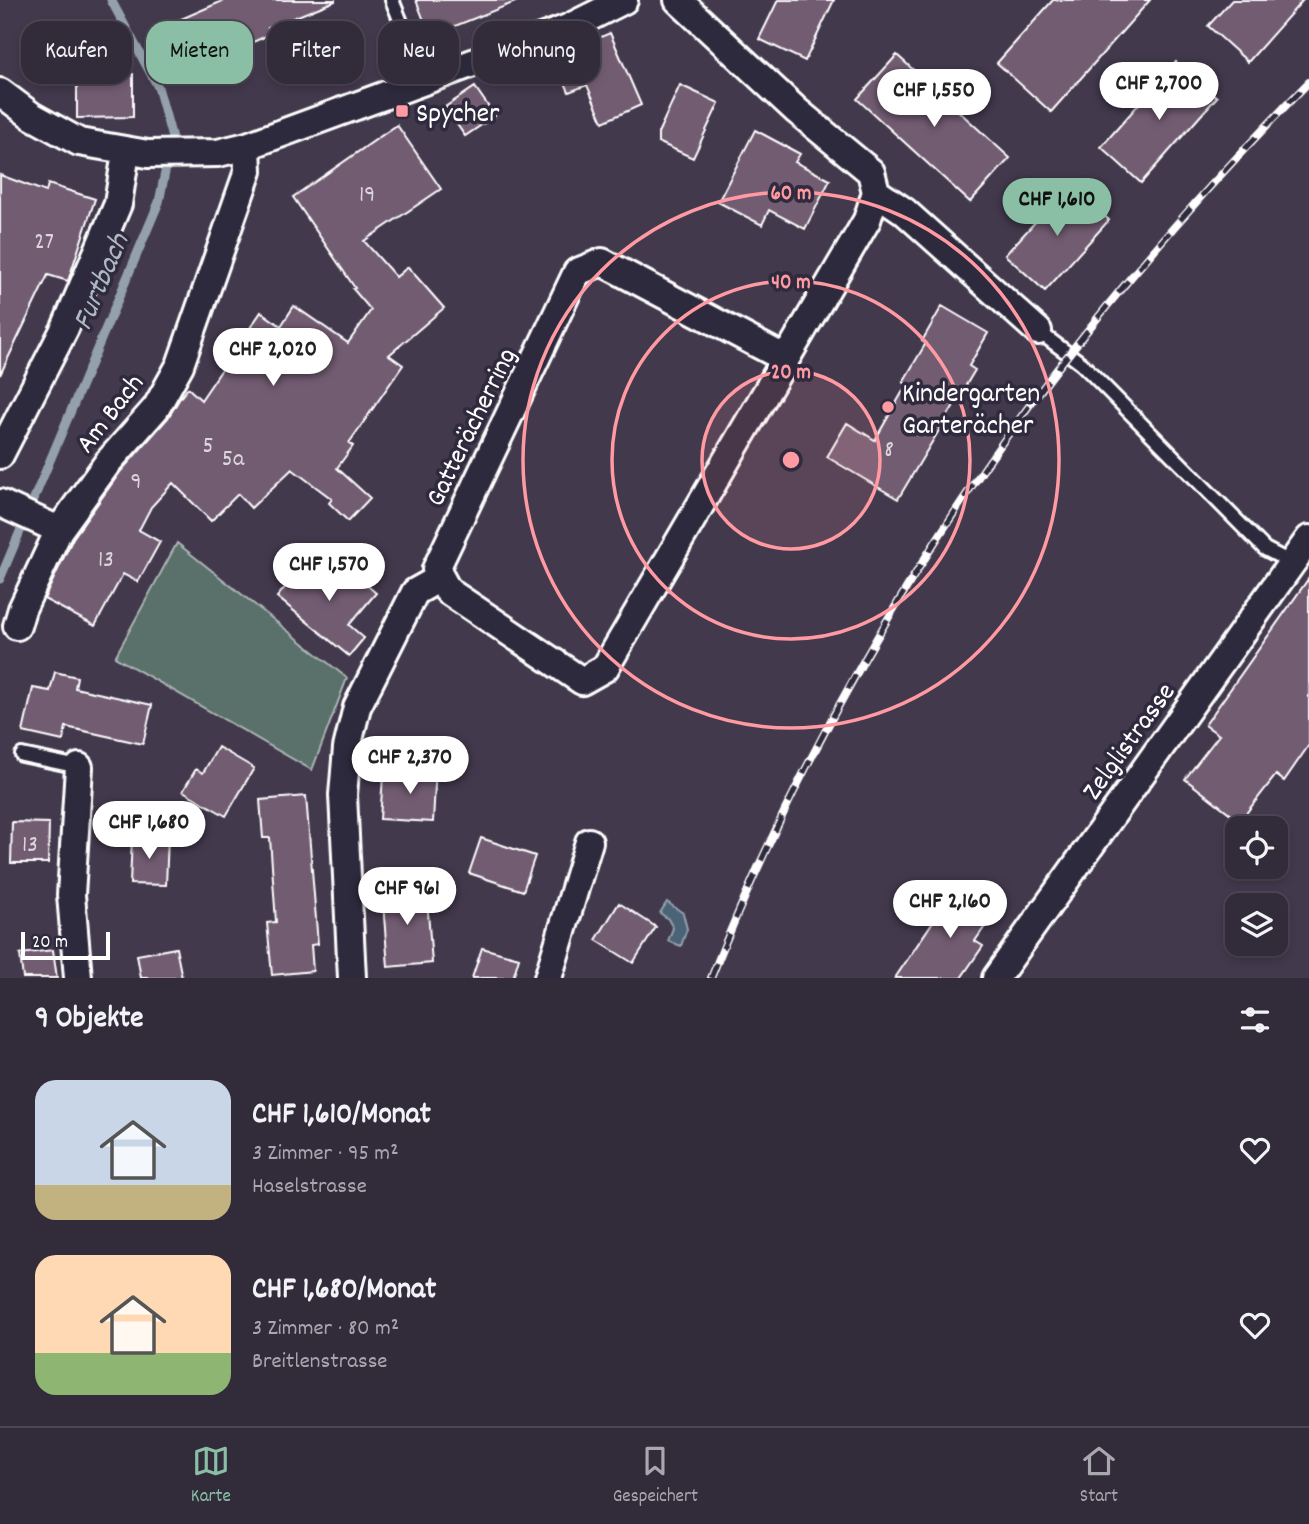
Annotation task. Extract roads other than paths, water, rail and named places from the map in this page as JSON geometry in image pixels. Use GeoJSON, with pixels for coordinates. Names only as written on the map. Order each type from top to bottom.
{"type":"FeatureCollection","features":[{"type":"Feature","properties":{"kind":"street"},"geometry":{"type":"LineString","coordinates":[[459,68],[568,28],[624,0]]}},
{"type":"Feature","properties":{"kind":"street"},"geometry":{"type":"LineString","coordinates":[[352,978],[343,795],[347,748],[357,707],[415,592],[440,578],[448,591],[582,681],[605,668],[867,220],[876,192],[871,172],[797,111],[678,0]]}},
{"type":"Feature","properties":{"kind":"street"},"geometry":{"type":"LineString","coordinates":[[0,92],[32,116],[79,142],[137,153],[189,155],[218,153],[247,146],[414,84]]}},
{"type":"Feature","properties":{"kind":"street","name":"Am Bach"},"geometry":{"type":"LineString","coordinates":[[17,626],[53,527],[156,408],[180,365],[248,171],[247,146]]}},
{"type":"Feature","properties":{"kind":"street"},"geometry":{"type":"LineString","coordinates":[[0,455],[65,328],[137,153]]}},
{"type":"Feature","properties":{"kind":"street"},"geometry":{"type":"LineString","coordinates":[[876,192],[904,211],[1038,331]]}},
{"type":"Feature","properties":{"kind":"street","name":"Gatterächerring"},"geometry":{"type":"LineString","coordinates":[[440,578],[436,569],[577,272],[602,262],[786,359]]}},
{"type":"Feature","properties":{"kind":"street"},"geometry":{"type":"LineString","coordinates":[[1,503],[53,527]]}},
{"type":"Feature","properties":{"kind":"street","name":"Zelglistrasse"},"geometry":{"type":"LineString","coordinates":[[996,978],[1309,539]]}},
{"type":"Feature","properties":{"kind":"street"},"geometry":{"type":"LineString","coordinates":[[78,978],[71,895],[79,767]]}},
{"type":"Feature","properties":{"kind":"street"},"geometry":{"type":"LineString","coordinates":[[548,978],[589,842]]}},
{"type":"Feature","properties":{"kind":"lane"},"geometry":{"type":"LineString","coordinates":[[392,0],[401,21]]}},
{"type":"Feature","properties":{"kind":"lane"},"geometry":{"type":"LineString","coordinates":[[1038,331],[1082,363],[1265,549],[1292,564]]}},
{"type":"Feature","properties":{"kind":"lane"},"geometry":{"type":"LineString","coordinates":[[22,755],[79,767]]}},
{"type":"Feature","properties":{"kind":"water"},"geometry":{"type":"Polygon","coordinates":[[[667,902],[683,913],[687,929],[681,946],[668,941],[673,928],[668,919],[660,913],[667,902]]]}},
{"type":"Feature","properties":{"kind":"waterway","name":"Furtbach"},"geometry":{"type":"LineString","coordinates":[[0,579],[159,202],[172,138],[158,87],[111,0]]}},
{"type":"Feature","properties":{"kind":"railway"},"geometry":{"type":"LineString","coordinates":[[711,978],[744,898],[821,738],[910,581],[959,506],[1009,433],[1120,291],[1212,184],[1309,82]]}},
{"type":"Feature","properties":{"kind":"place","name":"Spycher"},"geometry":{"type":"Point","coordinates":[402,111]}},
{"type":"Feature","properties":{"kind":"place","name":"Kindergarten Garterächer"},"geometry":{"type":"Point","coordinates":[888,407]}}]}
